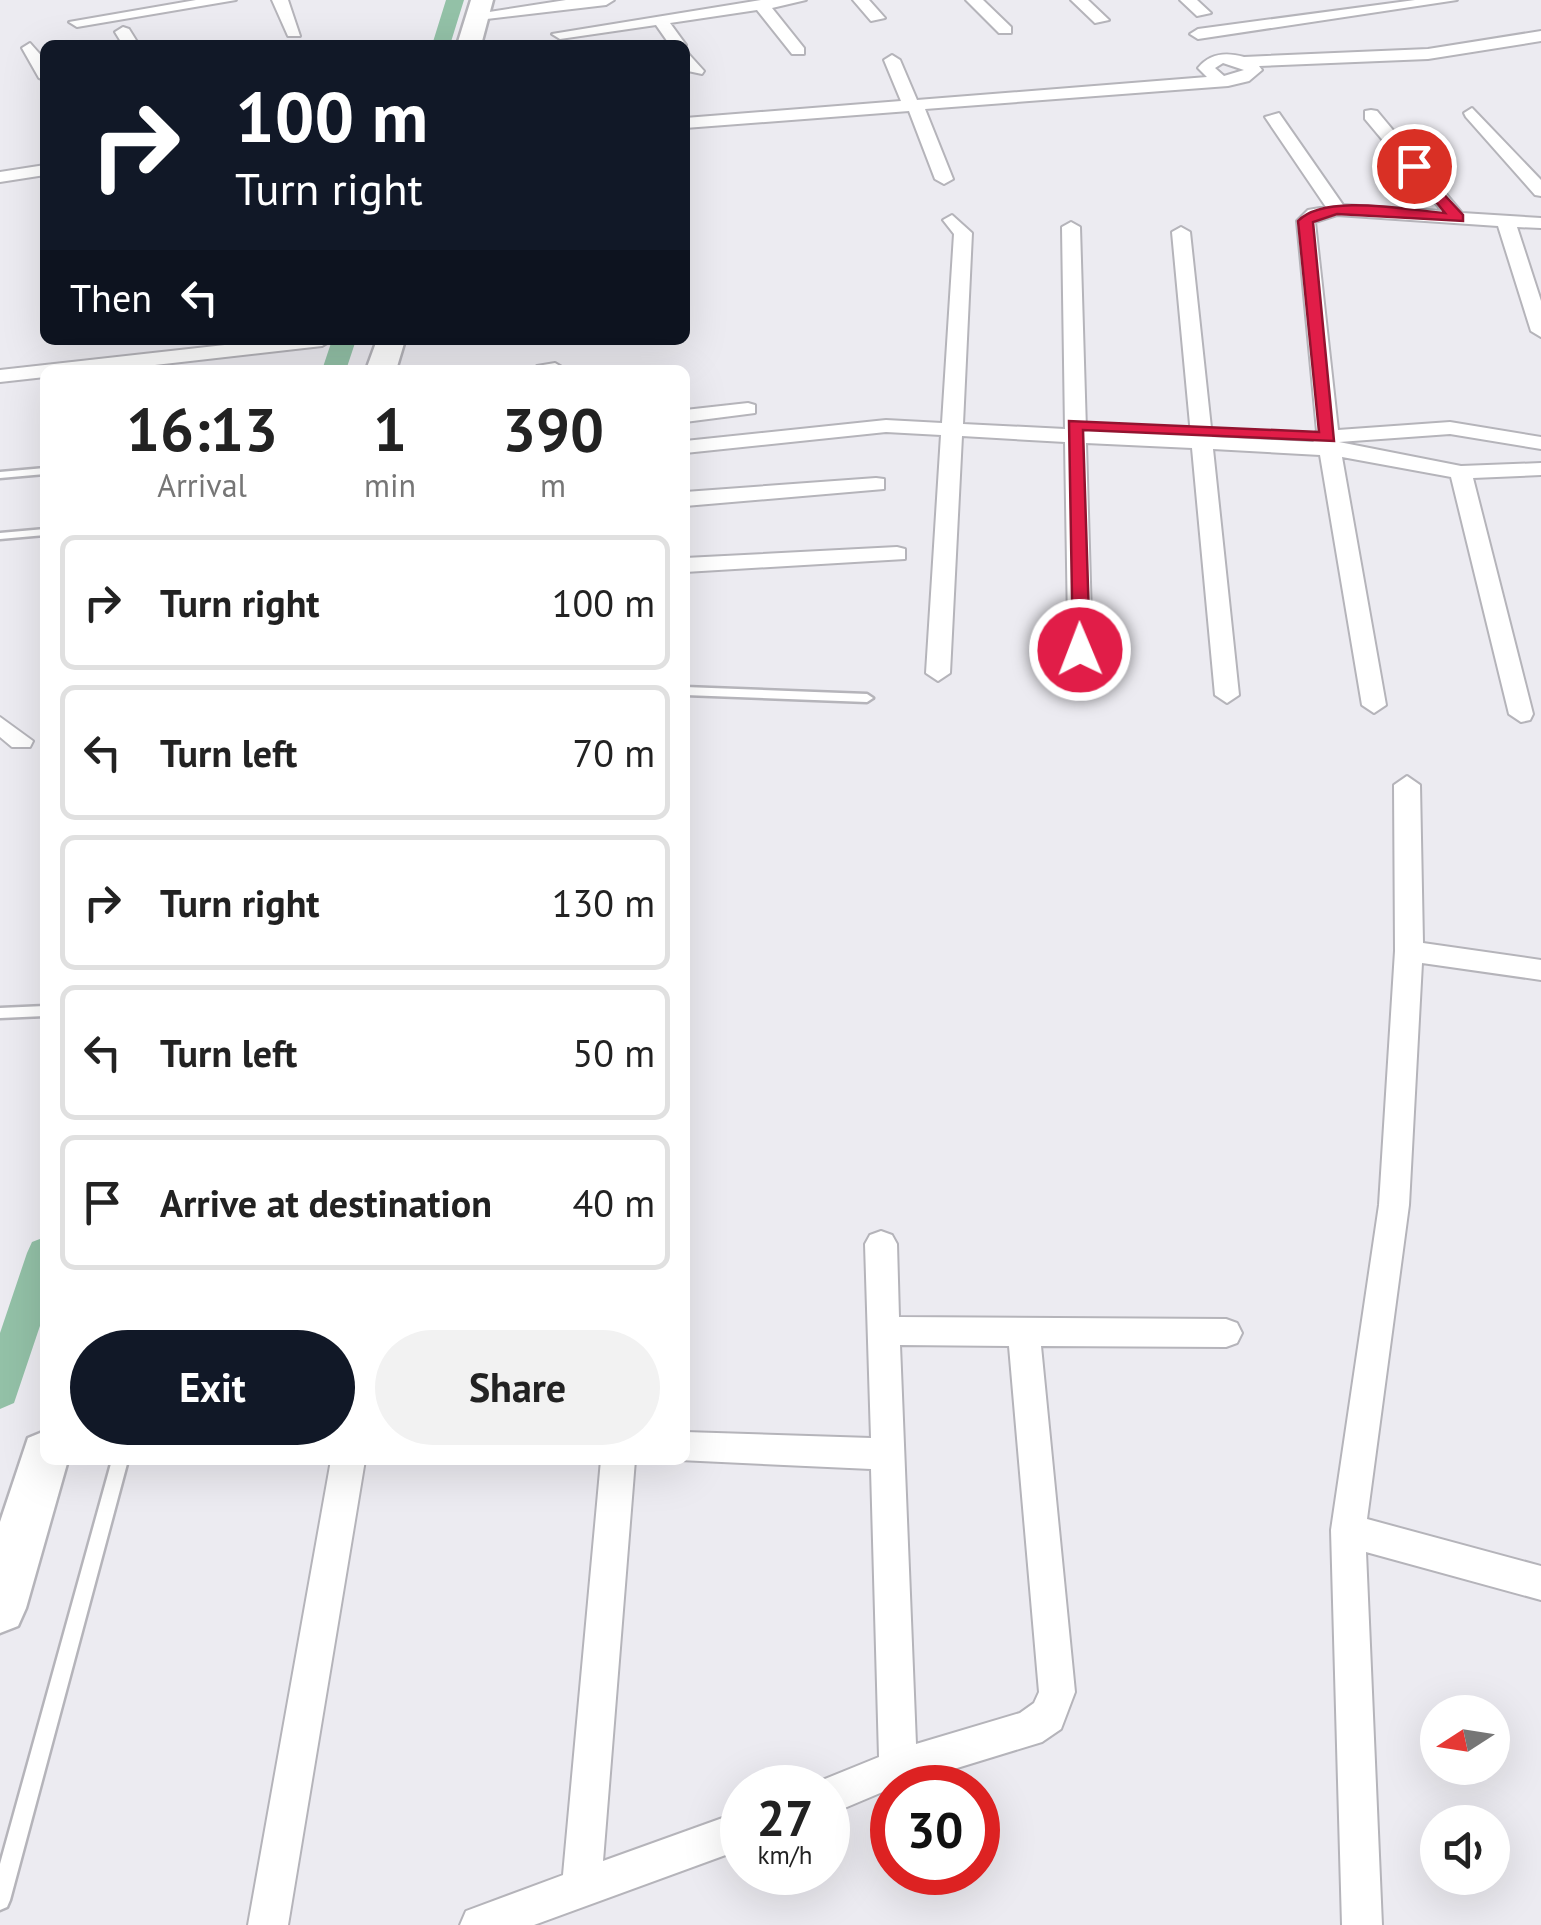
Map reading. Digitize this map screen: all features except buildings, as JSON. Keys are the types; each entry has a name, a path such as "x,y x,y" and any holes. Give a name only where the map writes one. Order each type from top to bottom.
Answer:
{"street":[{"path":"77,22 228,0"},
{"path":"280,0 294,33"},
{"path":"476,22 606,0"},
{"path":"476,22 546,24 563,40 660,20 798,0"},
{"path":"861,0 877,18"},
{"path":"974,0 1005,30"},
{"path":"1079,0 1101,20"},
{"path":"1188,0 1204,13"},
{"path":"1242,64 1236,80 1212,70 1192,40 1198,34 1449,0"},
{"path":"760,6 798,51"},
{"path":"660,20 674,40"},
{"path":"1198,34 1211,38 1242,64"},
{"path":"690,123 1197,83 1212,70 1242,64 1428,54 1541,36"},
{"path":"30,48 40,65"},
{"path":"892,60 944,179"},
{"path":"690,62 696,71"},
{"path":"1472,113 1541,191"},
{"path":"1371,115 1457,218"},
{"path":"1273,117 1337,210"},
{"path":"0,177 40,171"},
{"path":"1374,705 1329,444 1306,221 1314,214 1337,210 1541,223"},
{"path":"938,673 962,233 952,220"},
{"path":"1506,222 1541,330"},
{"path":"1070,227 1080,686"},
{"path":"1182,232 1227,696"},
{"path":"96,365 250,345"},
{"path":"0,376 40,372"},
{"path":"690,415 748,409"},
{"path":"690,434 952,423 1329,444 1461,472 1541,468"},
{"path":"690,445 823,426"},
{"path":"1329,444 1450,428 1541,443"},
{"path":"1461,472 1522,714"},
{"path":"690,498 876,484"},
{"path":"690,565 898,554"},
{"path":"0,725 21,741"},
{"path":"1362,1925 1348,1530 1394,1205 1409,951 1407,785"},
{"path":"1409,951 1541,970"},
{"path":"881,1244 898,1765"},
{"path":"884,1331 1226,1333"},
{"path":"908,1765 1029,1729 1048,1716 1057,1692 1024,1332"},
{"path":"690,1447 887,1454"},
{"path":"0,1608 42,1465"},
{"path":"268,1925 347,1465"},
{"path":"581,1888 618,1465"},
{"path":"1348,1530 1541,1583"},
{"path":"480,1925 720,1838"}],"lane":[{"path":"0,475 40,471"},
{"path":"0,536 40,532"},
{"path":"690,691 867,698"},
{"path":"0,1013 40,1012"},
{"path":"0,1900 119,1465"}],"waterway":[{"path":"443,40 455,0"},
{"path":"336,365 342,345"},
{"path":"0,1391 40,1268"}],"route":[{"path":"1080,650 1075,424 1328,438 1306,221 1314,214 1337,210 1457,218 1414,166"}]}
